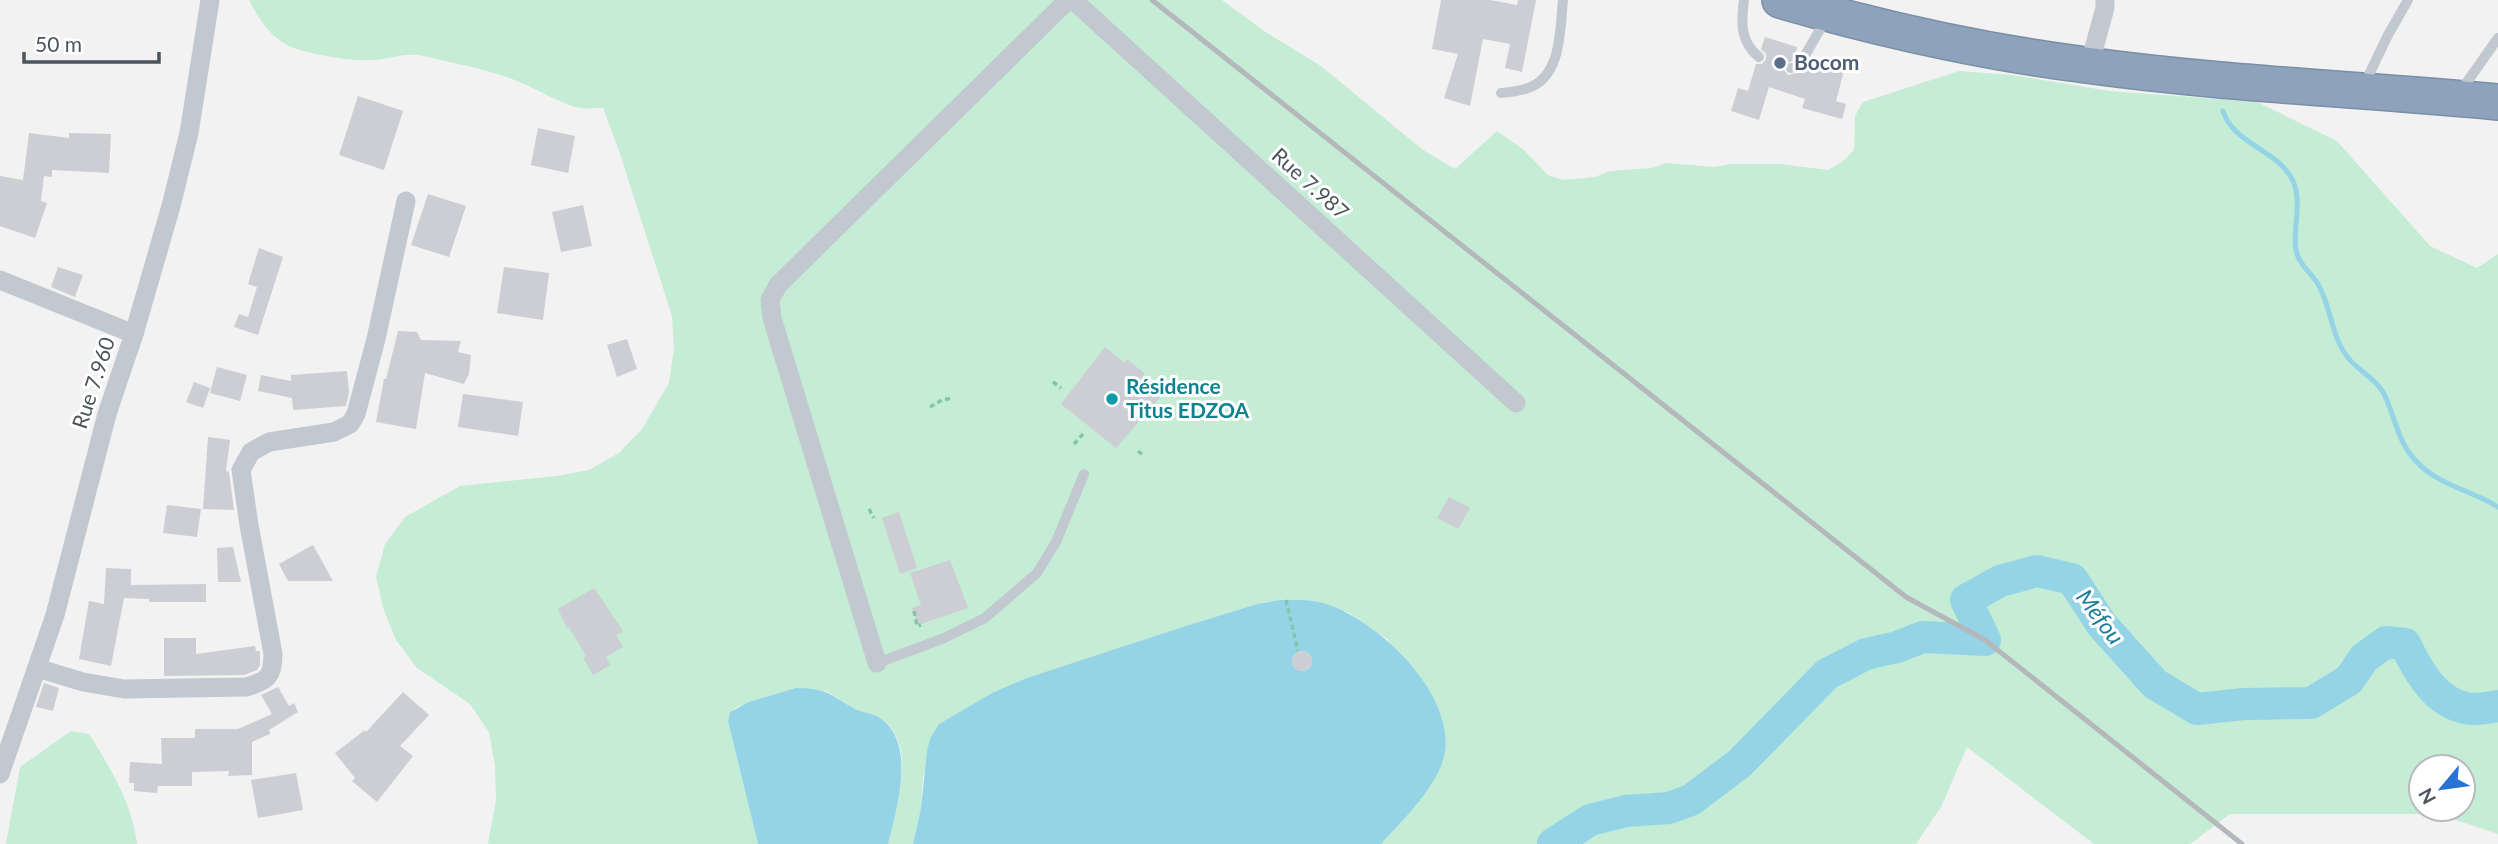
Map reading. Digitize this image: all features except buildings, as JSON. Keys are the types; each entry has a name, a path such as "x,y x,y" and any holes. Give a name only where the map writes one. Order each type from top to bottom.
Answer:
{"highway":[{"path":"1780,0 1829,14 1956,42 2089,66 2263,84 2456,98 2496,98"}],"street":[{"name":"Rue 7.960","path":"0,774 55,615 107,414 134,334 190,133 210,0"},
{"path":"877,663 772,318 770,300 778,285 1071,0"},
{"name":"Rue 7.987","path":"1071,0 1516,403"},
{"path":"2089,66 2105,0"},
{"path":"37,668 83,682 124,689 246,687 263,683 273,670 274,654 241,470 251,452 269,442 334,432 349,424 356,414 376,339 406,201"},
{"path":"0,280 134,334"}],"lane":[{"path":"1501,93 1531,88 1545,77 1554,61 1563,0"},
{"path":"1744,0 1743,36 1748,49 1759,57"},
{"path":"2362,90 2408,0"},
{"path":"1791,68 1799,66 1829,14"},
{"path":"2456,98 2498,38"},
{"path":"877,663 942,639 985,618 1037,573 1056,542 1084,474"}],"path":[{"path":"1054,382 1061,388"},
{"path":"930,407 942,400 953,398"},
{"path":"1074,444 1083,434"},
{"path":"1138,451 1143,455"},
{"path":"869,509 874,518"},
{"path":"1286,600 1298,651"},
{"path":"914,611 917,626 922,625"}],"green space":[{"path":"249,0 1222,0 1267,33 1321,66 1423,150 1455,169 1497,131 1524,150 1548,175 1563,180 1595,177 1610,171 1651,168 1667,163 1715,167 1731,164 1779,164 1828,170 1842,162 1854,150 1855,116 1863,102 1959,71 2012,75 2110,91 2257,102 2337,141 2430,246 2477,268 2498,254 2498,834 2465,823 2477,823 2477,753 2407,753 2407,814 2230,814 2190,844 2094,844 1967,747 1941,807 1916,844 1381,844 1401,822 1445,753 1445,734 1437,707 1387,639 1348,612 1280,600 1257,604 1189,625 992,693 939,724 923,776 921,808 913,844 888,844 902,776 899,743 891,729 879,717 859,711 826,691 738,706 730,712 728,721 758,844 488,844 496,800 495,766 489,732 470,704 417,668 396,640 384,611 376,577 385,544 405,517 460,486 589,470 619,453 642,429 669,383 674,349 672,316 603,108 573,106 512,79 424,56 357,60 300,50 284,43 261,21"},
{"path":"71,731 89,734 105,760 125,800 137,844 6,844 20,767"}],"water":[{"path":"1280,600 1323,603 1366,624 1407,661 1424,682 1437,706 1445,729 1442,764 1419,801 1381,844 913,844 921,808 927,751 930,739 939,724 992,693 1027,678 1257,604"},
{"path":"796,688 828,693 855,709 877,716 891,729 898,743 901,777 888,844 758,844 728,721 730,712 749,702"}],"pier":[{"path":"1302,651 1309,654 1312,661 1309,668 1302,671 1295,668 1292,661 1295,654"}],"waterway":[{"path":"2223,111 2236,132 2278,162 2293,181 2297,198 2297,255 2319,286 2343,351 2383,392 2409,453 2433,476 2498,507"},
{"name":"Méfou","path":"1553,844 1590,820 1626,811 1669,808 1691,800 1740,763 1827,674 1866,654 1897,647 1923,637 1985,640 1966,600 2000,581 2037,571 2072,579 2102,625 2155,684 2197,709 2244,704 2311,703 2349,680 2364,658 2386,642 2405,644 2431,687 2450,702 2475,709 2498,706"}],"railway":[{"path":"1152,0 1906,597 1985,640 2242,844"}],"place":[{"name":"Bocom","path":"1780,63"},
{"name":"Résidence Titus EDZOA","path":"1112,399"}]}
